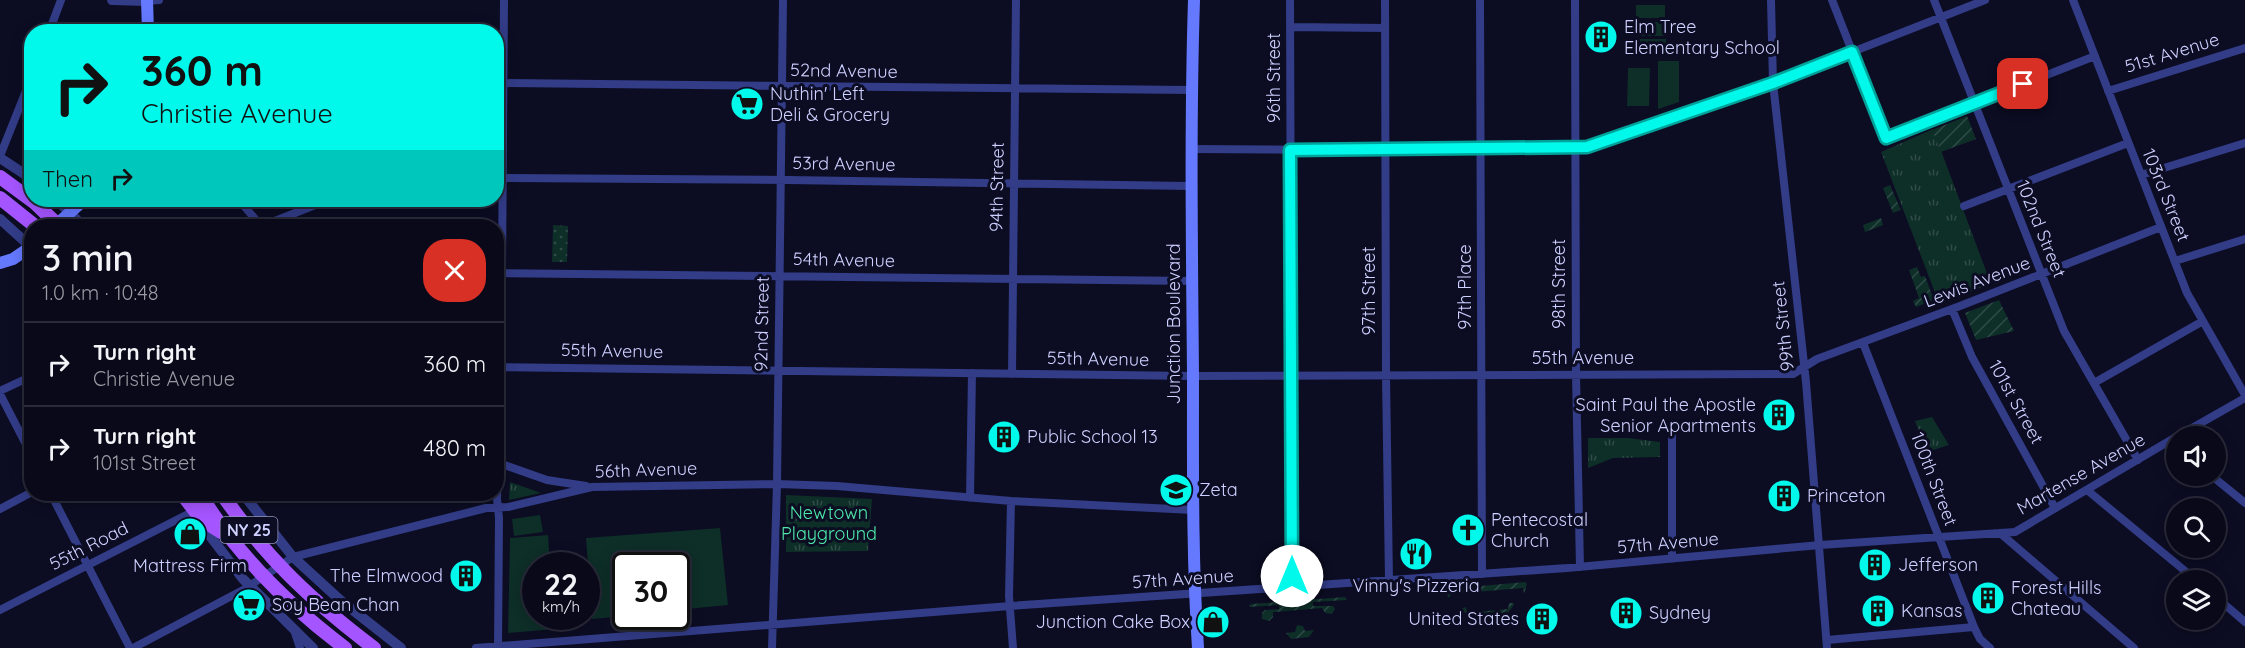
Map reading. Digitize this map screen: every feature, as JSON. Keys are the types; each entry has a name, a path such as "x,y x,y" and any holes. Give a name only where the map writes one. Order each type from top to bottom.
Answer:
{"main road":[{"path":"149,24 151,0"},
{"name":"Junction Boulevard","path":"1194,0 1191,90 1192,510 1198,648"},
{"path":"0,177 24,195"},
{"path":"0,198 26,219"},
{"path":"39,207 50,219"},
{"path":"65,219 77,207"},
{"path":"0,263 13,259 24,252"},
{"path":"187,501 202,520 230,537"},
{"name":"NY 25","path":"205,501 262,577 315,625 345,648"},
{"name":"NY 25","path":"227,501 278,565 328,612 374,648"},
{"path":"233,501 240,520"}],"street":[{"path":"52,24 62,0"},
{"path":"112,0 151,0"},
{"path":"503,24 504,0"},
{"name":"92nd Street","path":"772,648 777,484 783,0"},
{"name":"94th Street","path":"1012,374 1016,0"},
{"name":"96th Street","path":"1290,0 1292,588"},
{"name":"97th Street","path":"1385,0 1389,581"},
{"name":"97th Place","path":"1480,0 1482,574"},
{"name":"98th Street","path":"1575,0 1576,375 1580,567"},
{"name":"99th Street","path":"1771,0 1773,83 1805,367 1827,644"},
{"path":"1832,0 1886,138 2095,56"},
{"name":"102nd Street","path":"1934,0 2064,331 2138,460"},
{"path":"1191,149 1385,150 1587,147 1773,83 1985,0"},
{"name":"103rd Street","path":"2073,0 2187,293 2245,396"},
{"path":"1290,27 1385,28"},
{"name":"51st Avenue","path":"2108,91 2245,48"},
{"name":"52nd Avenue","path":"504,83 1191,90"},
{"path":"24,96 0,157 24,174"},
{"path":"1964,206 2128,143"},
{"path":"2141,176 2245,143"},
{"name":"53rd Avenue","path":"504,178 1191,186"},
{"path":"65,207 77,219"},
{"path":"245,207 256,219"},
{"path":"280,219 310,207"},
{"path":"0,219 24,241"},
{"name":"Lewis Avenue","path":"1805,367 1817,359 2041,275 2161,227"},
{"path":"2175,261 2245,239"},
{"name":"54th Avenue","path":"504,273 1192,281"},
{"name":"101st Street","path":"1952,309 1972,357 2055,508"},
{"path":"2094,383 2203,321"},
{"name":"100th Street","path":"1863,343 1974,627 1980,639 1990,648"},
{"name":"55th Avenue","path":"504,367 972,374 1482,376 1793,374 1805,367"},
{"path":"970,498 972,374"},
{"path":"24,380 0,393 3,407 24,442"},
{"name":"Martense Avenue","path":"2197,426 2245,396"},
{"path":"1672,431 1672,559"},
{"name":"Martense Avenue","path":"2000,532 2015,532 2166,445"},
{"path":"504,465 547,480 592,487"},
{"name":"56th Avenue","path":"131,648 250,586 293,557 486,508 508,507 592,487 777,484 837,486 1011,501 1192,510"},
{"path":"2224,486 2245,503"},
{"path":"2088,490 2184,570"},
{"path":"0,509 24,496"},
{"path":"54,501 131,648"},
{"path":"186,501 250,586 313,648"},
{"path":"249,501 293,557 340,600 400,648"},
{"path":"498,501 498,647"},
{"path":"1011,501 1010,606 1013,648"},
{"name":"55th Road","path":"0,610 192,512"},
{"path":"2000,532 2134,648"},
{"name":"57th Avenue","path":"476,648 1010,606 1580,567 1820,545 2000,532"},
{"path":"2226,606 2245,622"},
{"path":"1827,644 1974,627"},
{"path":"294,629 300,648"}],"green space":[{"path":"1636,5 1665,5 1665,18 1636,18"},
{"path":"1637,22 1666,22 1666,36 1637,36"},
{"path":"1637,39 1666,39 1666,52 1637,53"},
{"path":"1658,61 1679,61 1679,102 1658,109"},
{"path":"1628,68 1650,68 1649,106 1627,106"},
{"path":"1967,116 1976,139 1941,152 1932,130"},
{"path":"1933,129 1991,284 1939,303 1881,152"},
{"path":"1890,185 1901,210 1893,213 1883,188"},
{"path":"1881,218 1883,225 1865,232 1863,225"},
{"path":"553,225 568,226 567,262 552,262"},
{"path":"1917,267 1921,277 1925,276 1934,300 1916,307 1913,301 1919,298 1909,270"},
{"path":"1999,300 2014,331 1976,340 1965,313"},
{"path":"1932,417 1949,445 1927,452 1915,421"},
{"path":"1588,438 1628,438 1660,442 1660,457 1613,458 1588,468"},
{"path":"1614,442 1640,442 1640,456 1614,456"},
{"path":"510,482 541,493 509,500"},
{"name":"Newtown Playground","path":"786,495 872,499 868,551 786,552"},
{"path":"540,515 543,532 514,536 512,519"},
{"path":"720,528 728,605 690,609 690,552 612,552 612,617 600,618 600,552 587,552 586,538"},
{"path":"548,535 549,552 522,552 522,630 544,630 508,633 510,538"},
{"path":"1525,582 1527,584 1524,594 1523,588 1451,594 1449,598 1445,592 1447,589"},
{"path":"1345,597 1347,600 1313,602 1313,606 1333,606 1335,609 1332,614 1325,613 1322,608 1273,612 1273,617 1269,621 1262,619 1262,613 1265,610 1279,609 1279,605 1249,606 1251,604"},
{"path":"1509,603 1514,605 1506,615 1502,613 1473,615 1471,618 1461,609 1466,607 1467,613 1508,609"},
{"path":"1297,625 1303,626 1305,631 1314,630 1309,637 1291,639 1286,633 1295,632"}],"place":[{"name":"Elm Tree Elementary School","path":"1601,37"},
{"name":"Nuthin' Left Deli & Grocery","path":"747,104"},
{"name":"Saint Paul the Apostle Senior Apartments","path":"1779,415"},
{"name":"Public School 13","path":"1004,437"},
{"name":"Zeta","path":"1176,490"},
{"name":"Princeton","path":"1784,496"},
{"name":"Pentecostal Church","path":"1468,530"},
{"name":"Mattress Firm","path":"190,534"},
{"name":"Vinny's Pizzeria","path":"1416,554"},
{"name":"Jefferson","path":"1875,565"},
{"name":"The Elmwood","path":"466,576"},
{"name":"Forest Hills Chateau","path":"1988,598"},
{"name":"Soy Bean Chan","path":"249,605"},
{"name":"Kansas","path":"1878,611"},
{"name":"Sydney","path":"1626,613"},
{"name":"United States","path":"1542,619"},
{"name":"Junction Cake Box","path":"1213,622"}],"route":[{"path":"1292,576 1290,150 1587,147 1773,83 1852,52 1886,138 2023,84"}]}
